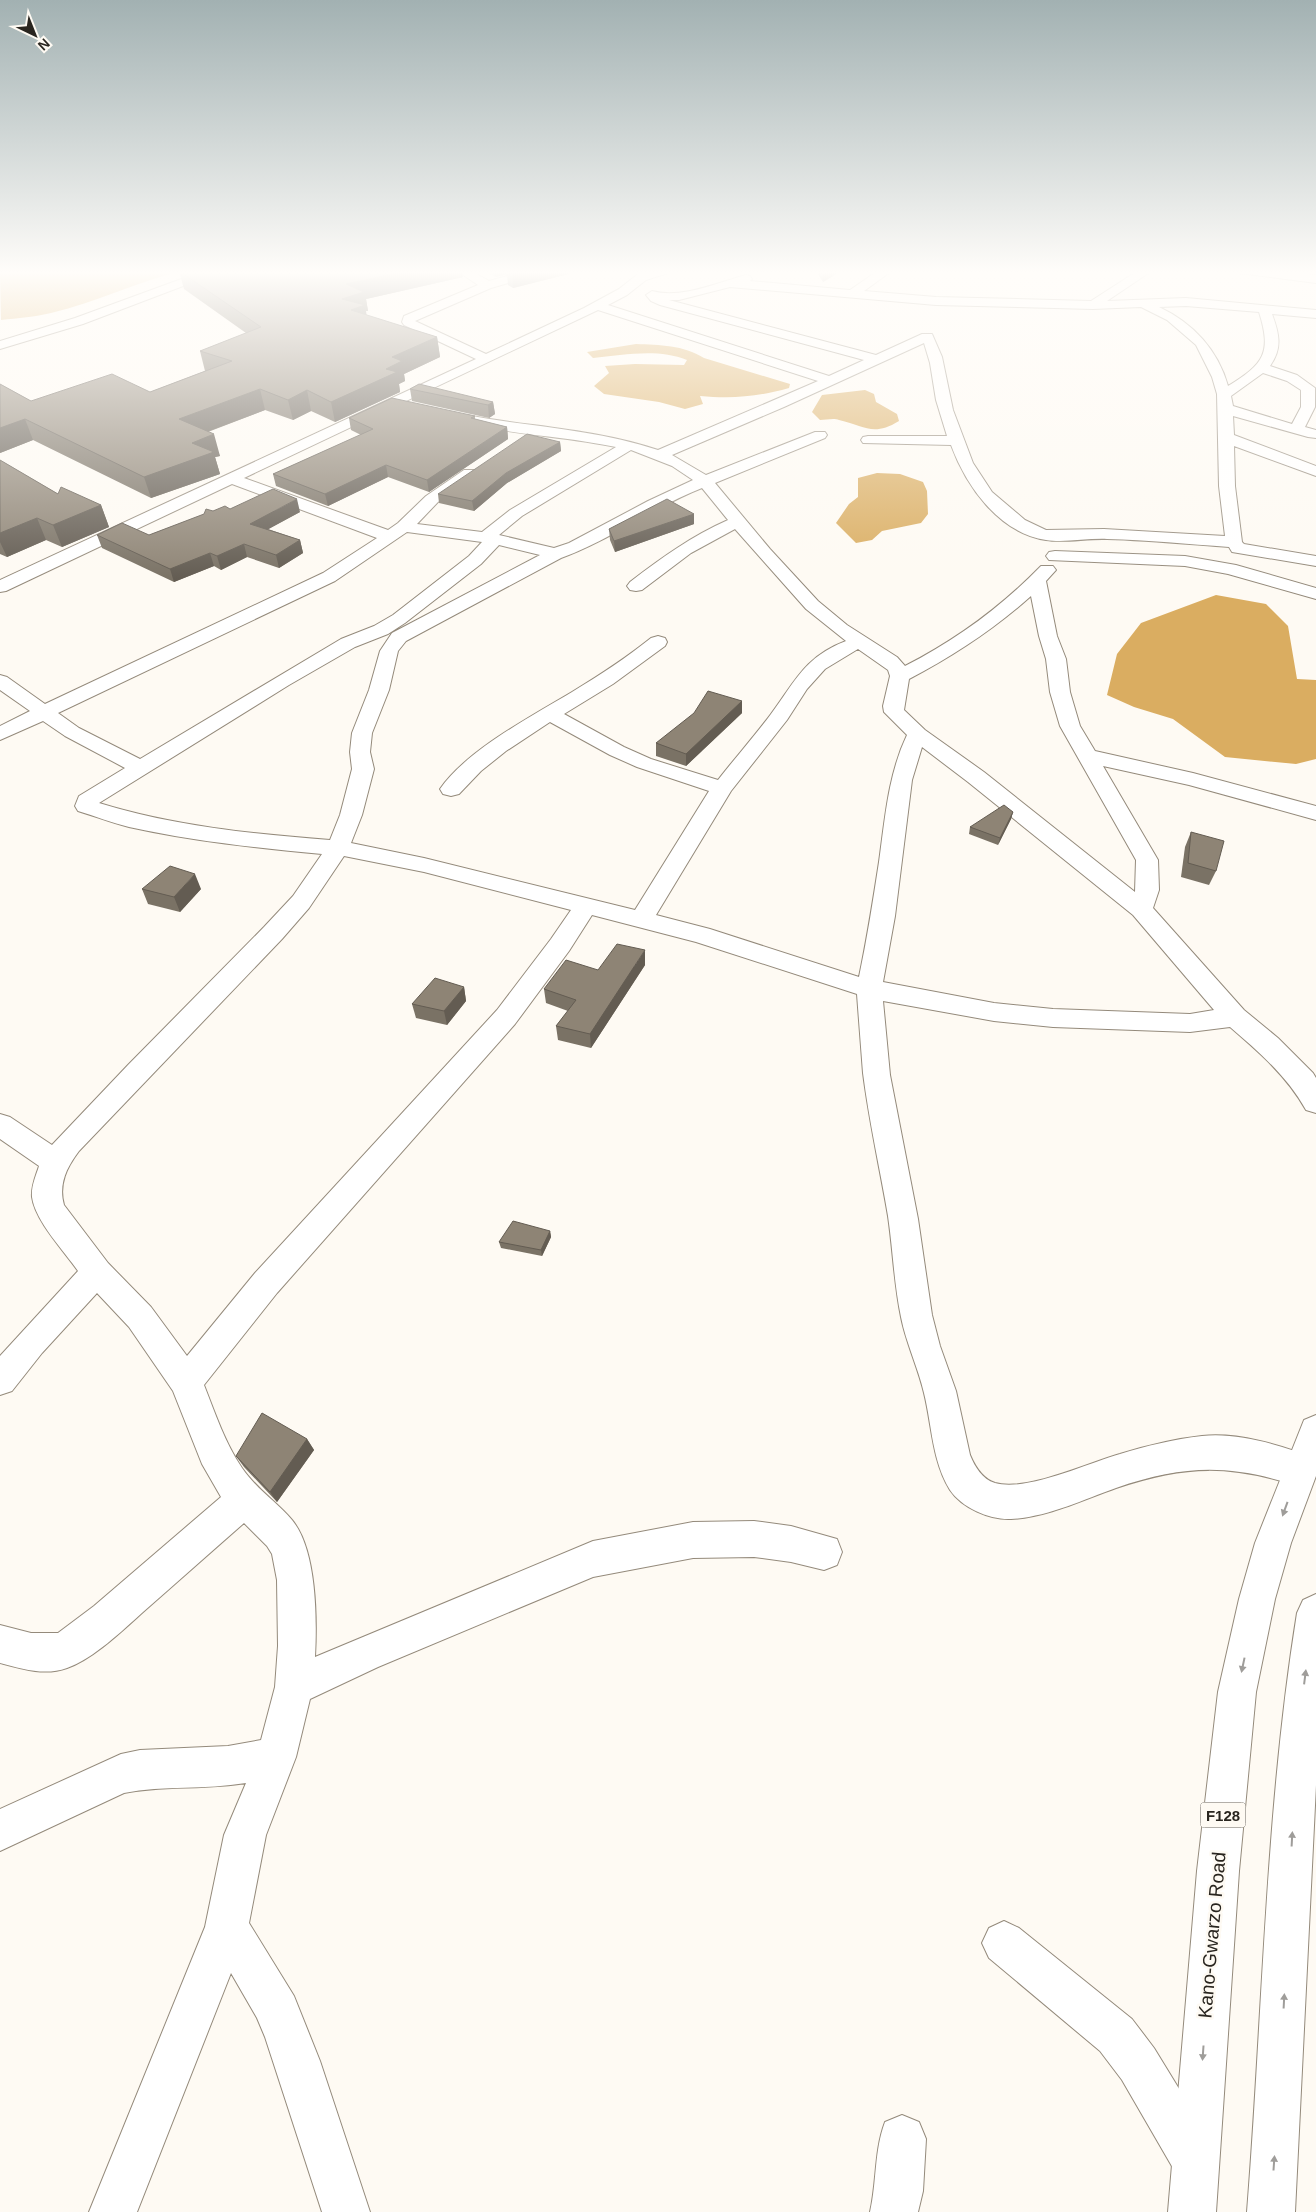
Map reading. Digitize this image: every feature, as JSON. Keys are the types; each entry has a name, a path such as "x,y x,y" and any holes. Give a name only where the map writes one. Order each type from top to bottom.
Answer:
{"street":[{"path":"0,587 454,373"},
{"path":"807,373 831,381"},
{"path":"658,455 848,373"},
{"path":"939,373 941,390 950,423 966,465 998,507 1024,527 1044,535 1086,534 1236,545 1316,561"},
{"path":"1216,373 1224,394 1226,409 1227,486 1236,545 1230,569"},
{"path":"1224,394 1254,373"},
{"path":"1278,373 1292,378 1308,388 1308,408 1297,429"},
{"path":"392,403 423,410"},
{"path":"1226,409 1316,435"},
{"path":"449,416 493,424 588,436 658,455 695,473 706,482 764,554 812,605 840,629 898,668 900,676 893,706 894,712 918,734 976,777 1141,909 1235,1017 1280,1056 1303,1080 1316,1102"},
{"path":"516,443 535,430"},
{"path":"820,435 654,504 574,547 555,554 390,633 362,636 282,681 140,768 87,802 86,806 130,820 186,830 279,843 338,848 424,865 641,920 759,953 869,989 994,1012 1053,1018 1190,1023 1235,1017"},
{"path":"1226,438 1315,470"},
{"path":"868,440 958,440"},
{"path":"113,2212 227,1927 245,1835 276,1757 294,1687 297,1646 295,1580 289,1549 280,1533 244,1500 229,1479 214,1452 186,1382 140,1317 97,1272 51,1210 47,1197 48,1182 55,1162 69,1143 274,933 301,902 338,848 351,816 363,769 360,752 362,732 379,690 389,652 390,633 475,560 490,538 516,513 629,446"},
{"path":"0,734 329,577 404,527 432,499 484,463"},
{"path":"231,479 388,536"},
{"path":"636,586 699,540 739,521"},
{"path":"404,527 510,541 555,554"},
{"path":"1044,535 1055,556"},
{"path":"1055,556 1185,561 1230,569 1316,594"},
{"path":"900,676 960,643 1037,581 1049,568 1055,556"},
{"path":"1037,581 1048,636 1056,659 1064,710 1070,726 1147,860 1147,890 1141,909"},
{"path":"451,789 484,757 521,730 616,674 658,642"},
{"path":"641,920 722,788 780,716 811,671 827,658 859,642"},
{"path":"0,681 72,732 140,768"},
{"path":"550,714 617,751 644,763 722,788"},
{"path":"918,734 908,755 901,780 883,916 869,989 877,1075 903,1219 916,1316 924,1346 940,1391 953,1457 962,1477 971,1488 989,1499 1010,1502 1055,1494 1118,1471 1156,1460 1203,1452 1226,1453 1267,1459 1301,1470"},
{"path":"1087,756 1193,779 1316,813"},
{"path":"186,1382 310,1233 506,1018 560,945 585,907"},
{"path":"0,1125 55,1162"},
{"path":"0,1380 31,1343 97,1272"},
{"name":"Kano-Gwarzo Road","path":"1192,2212 1194,2159 1224,1801 1237,1692 1257,1599 1273,1543 1316,1431"},
{"path":"0,1644 31,1652 50,1653 66,1650 107,1619 244,1500"},
{"path":"294,1687 365,1654 593,1559 693,1540 754,1539 791,1544 824,1552"},
{"path":"1271,2212 1297,1749 1306,1669 1316,1612"},
{"path":"0,1830 121,1774 140,1770 228,1766 276,1757"},
{"path":"227,1927 277,2010 304,2082 346,2212"},
{"path":"1004,1943 1116,2035 1138,2064 1194,2159"},
{"path":"894,2212 899,2191 902,2139"}],"shaded area":[{"path":"609,373 754,373 790,384 789,388 744,397 700,396 703,404 685,409 659,402 604,394 594,386"},
{"path":"865,390 874,394 876,402 897,414 899,421 890,426 869,429 837,419 820,420 812,412 822,395"},
{"path":"877,473 900,474 923,482 927,491 928,514 921,523 882,531 872,540 856,543 836,523 849,504 858,497 858,478"},
{"path":"1216,595 1266,604 1288,626 1297,679 1316,680 1316,759 1296,764 1225,757 1173,719 1134,707 1107,695 1117,654 1141,623"}],"building":[{"path":"200,373 394,373 331,402 307,390 288,400 260,389 179,419 214,434 192,443 214,452 144,477 25,419 0,428 0,384 31,401 112,374 150,392"},
{"path":"419,384 493,402 488,405 410,389"},
{"path":"392,398 475,416 471,418 507,427 427,480 386,465 325,494 273,474 373,429 349,418"},
{"path":"527,434 560,442 506,473 472,501 438,494"},
{"path":"0,460 58,494 61,487 101,505 53,525 37,518 0,533"},
{"path":"273,489 297,499 250,524 300,540 276,555 244,544 217,556 210,553 170,569 97,535 122,523 149,535 204,514 206,509 213,511 225,506 230,509"},
{"path":"667,499 694,514 614,541 609,529"},
{"path":"708,691 742,701 686,754 656,743 694,713"},
{"path":"1004,805 1013,812 1000,838 970,827"},
{"path":"1191,832 1224,841 1216,871 1188,863"},
{"path":"170,866 195,874 174,897 142,889"},
{"path":"617,944 645,950 590,1034 556,1026 576,1000 544,989 566,960 598,970"},
{"path":"435,978 464,987 444,1011 412,1004"},
{"path":"513,1221 550,1231 541,1250 499,1242"},
{"path":"262,1413 307,1439 270,1492 236,1456"}]}
